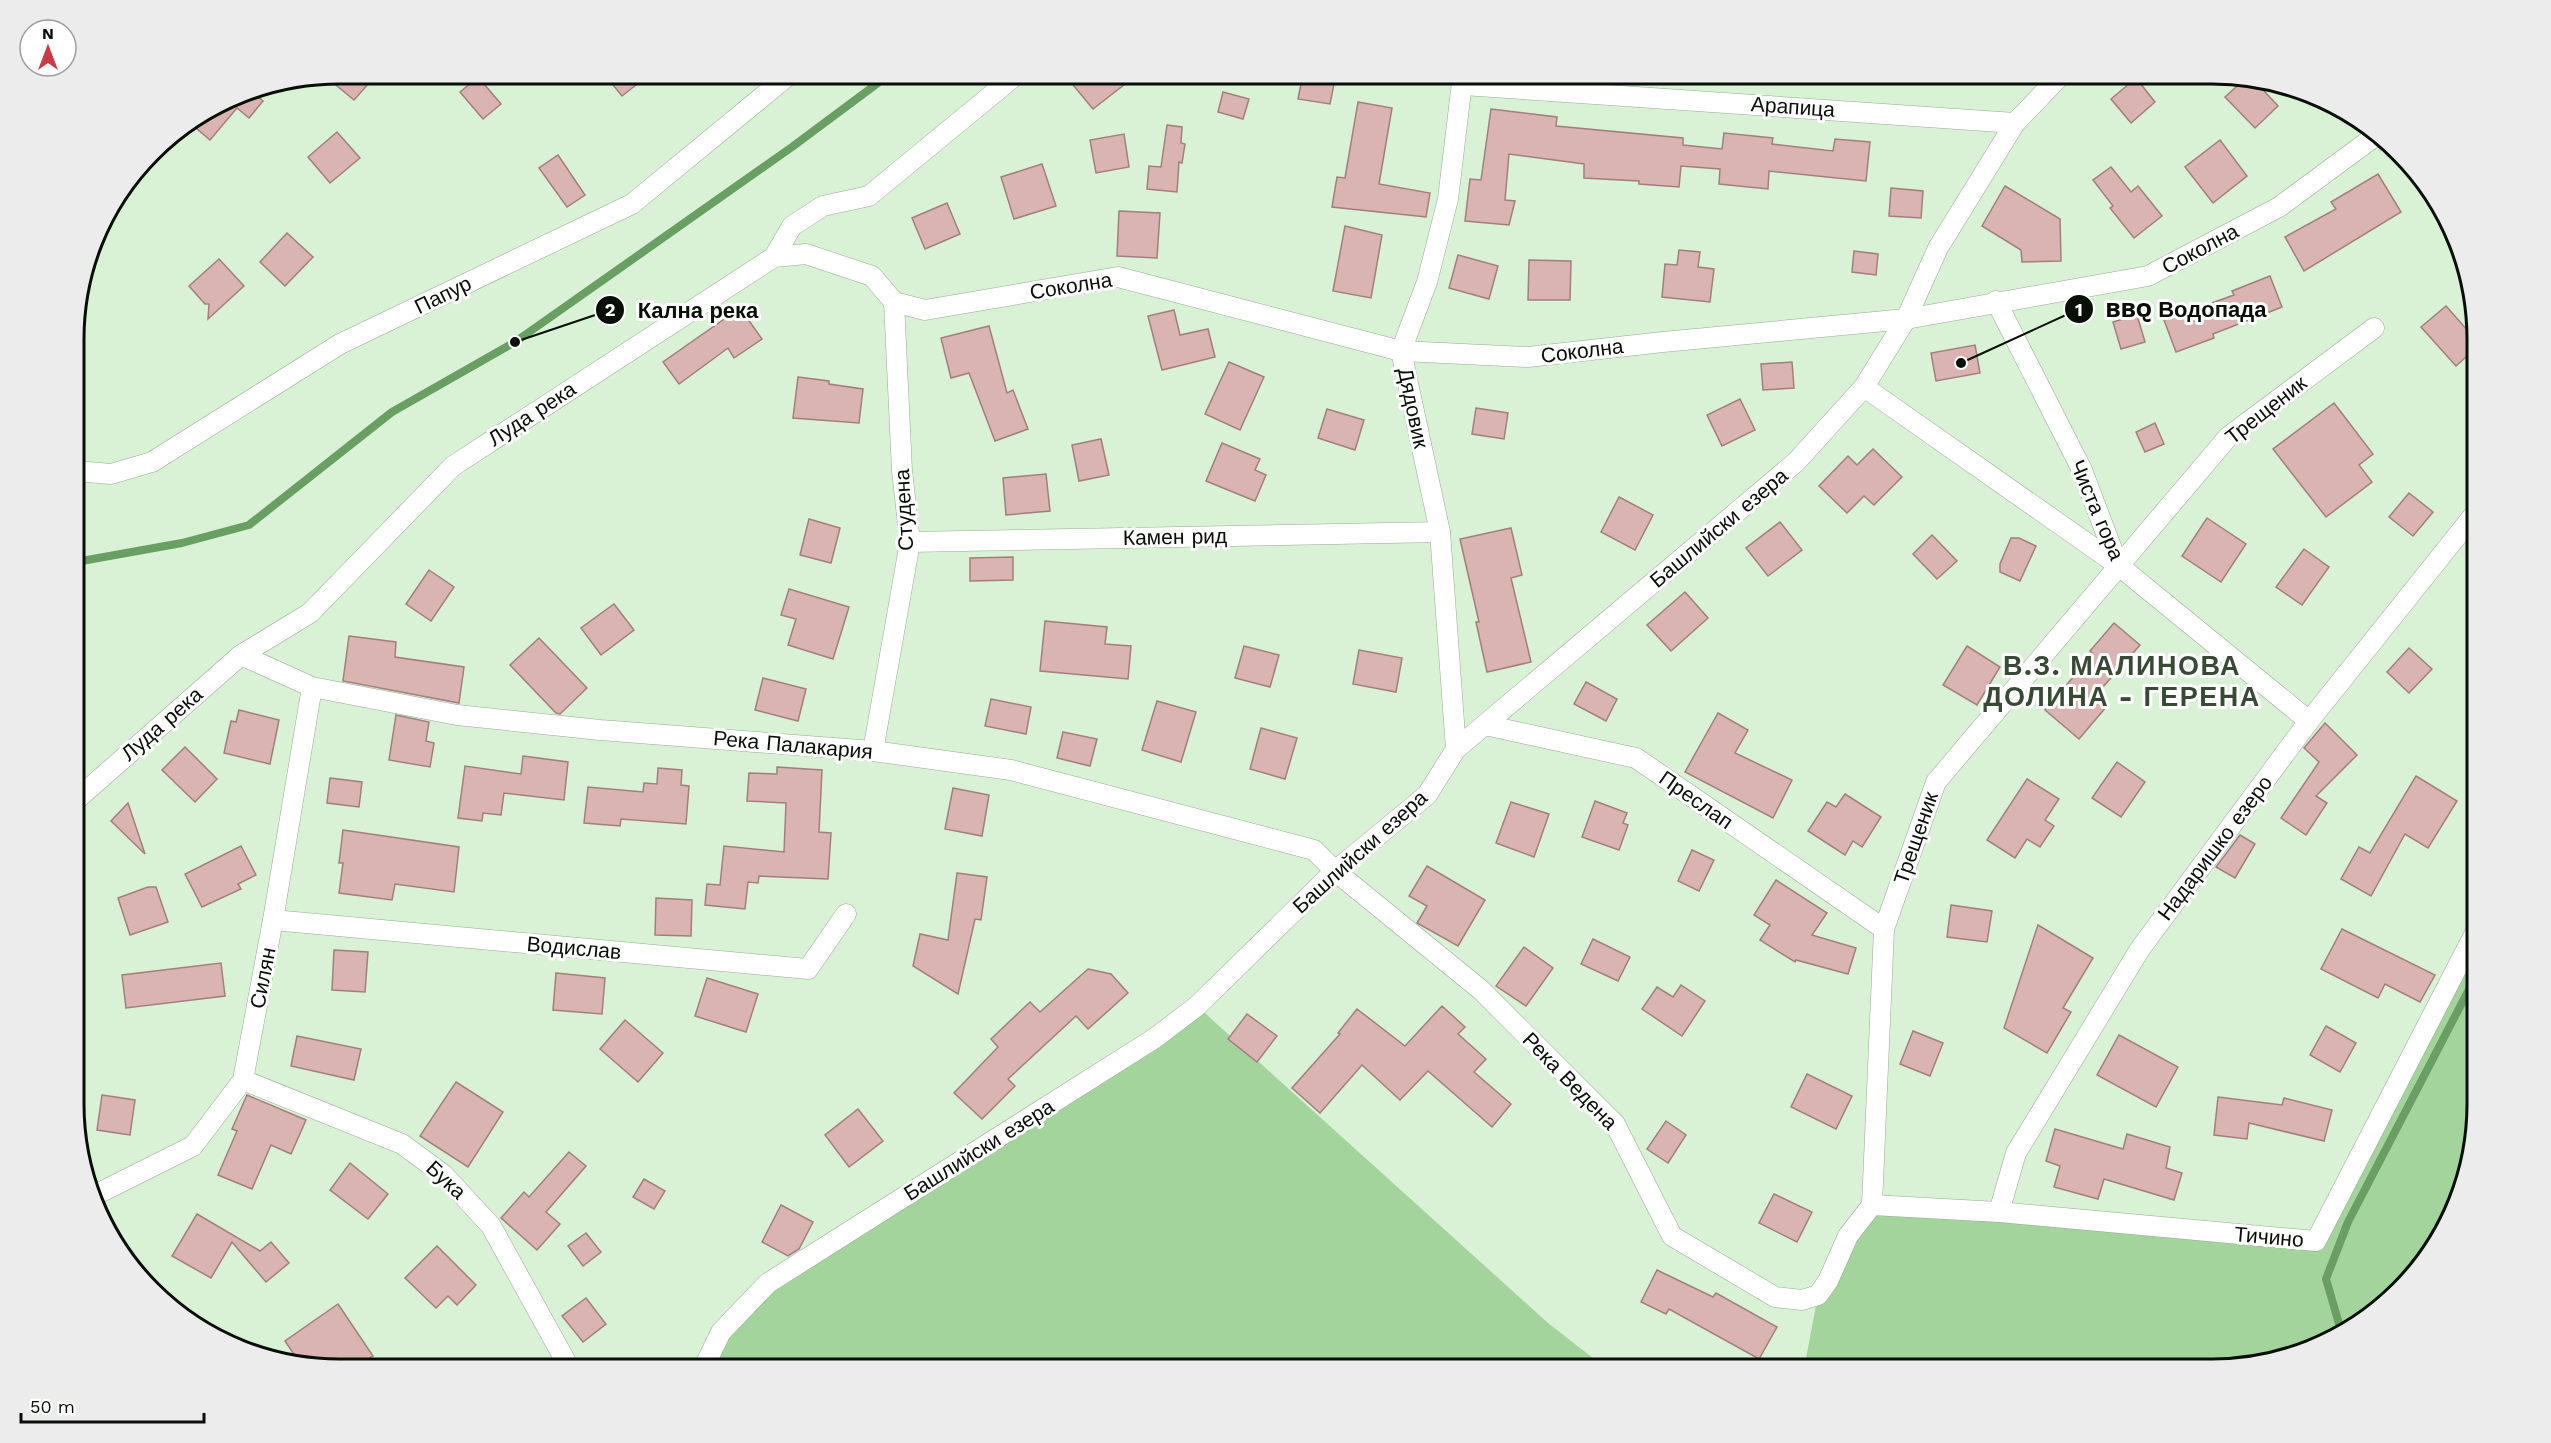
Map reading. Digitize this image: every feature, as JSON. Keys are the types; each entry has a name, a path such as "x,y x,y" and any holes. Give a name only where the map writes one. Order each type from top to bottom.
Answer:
{"street":[{"name":"Папур","path":"84,472 111,474 152,462 340,344 632,204 777,84"},
{"name":"Луда река","path":"84,793 241,656 310,614 453,466 774,257 792,226 823,206 869,196 1005,84"},
{"name":"Дядовик","path":"1456,749 1440,532 1401,351 1427,282 1448,199 1462,84"},
{"name":"Арапица","path":"1526,84 2015,123"},
{"name":"Башлийски езера","path":"708,1359 721,1332 768,1283 1155,1038 1197,1006 1335,871 1427,795 1456,749 1796,462 1864,387 1906,319 1938,248 2015,123 2052,84"},
{"name":"Соколна","path":"894,302 925,310 1118,277 1401,351 1528,357 1906,319 1996,301 2148,276 2279,207 2370,140"},
{"path":"774,257 806,254 872,276 894,302"},
{"name":"Чиста гора","path":"1996,301 2082,470 2118,565 2309,721"},
{"name":"Студена","path":"873,751 910,542 902,471 894,302"},
{"name":"Трещеник","path":"1872,1205 1884,929 1936,782 2228,437 2374,328"},
{"path":"1864,387 2118,565"},
{"name":"Надаришко езеро","path":"1999,1212 2016,1153 2140,949 2309,721 2467,523"},
{"name":"Камен рид","path":"910,542 1440,532"},
{"name":"Река Палакария","path":"241,656 312,687 468,717 600,730 873,751 1011,770 1314,850 1335,871"},
{"name":"Силян","path":"100,1192 193,1146 243,1080 273,920 312,687"},
{"name":"Преслап","path":"1485,725 1636,758 1884,929"},
{"name":"Река Ведена","path":"1335,871 1481,990 1615,1124 1672,1236 1775,1297 1802,1300 1818,1294 1828,1281 1848,1236 1872,1205"},
{"name":"Водислав","path":"273,920 808,969 846,914"},
{"name":"Тичино","path":"1872,1205 1999,1212 2316,1241 2467,947"},
{"name":"Бука","path":"243,1080 402,1143 444,1175 490,1226 564,1359"}],"green space":[{"path":"2467,948 2465,1137 2448,1202 2433,1232 2404,1272 2380,1296 2340,1325 2310,1340 2245,1357 2212,1359 1806,1359 1818,1295 1872,1205 2316,1241"},
{"path":"1197,1006 1548,1323 1594,1359 711,1359 768,1283"}],"building":[{"path":"335,84 368,84 354,100"},
{"path":"470,84 484,84 501,104 483,119 460,92"},
{"path":"612,84 637,84 622,96"},
{"path":"1072,84 1125,84 1093,109"},
{"path":"1301,84 1334,84 1330,104 1298,99"},
{"path":"2129,84 2141,84 2155,102 2131,123 2111,99"},
{"path":"2238,86 2245,86 2262,89 2278,106 2255,128 2225,97"},
{"path":"1223,92 1249,99 1243,119 1218,112"},
{"path":"259,97 263,101 249,118 237,108 210,140 196,128 241,103"},
{"path":"1358,102 1392,108 1379,184 1430,193 1426,217 1332,207 1337,177 1345,178"},
{"path":"1491,109 1557,117 1556,126 1683,138 1683,145 1722,149 1724,133 1773,138 1772,144 1833,151 1835,139 1870,142 1866,181 1769,171 1768,189 1719,184 1720,169 1681,166 1679,187 1639,184 1639,181 1584,178 1584,164 1509,154 1505,200 1515,201 1509,225 1465,221 1470,179 1481,180"},
{"path":"1167,125 1182,127 1181,143 1185,144 1182,163 1179,162 1177,192 1147,189 1149,166 1161,167"},
{"path":"337,132 360,158 330,183 308,157"},
{"path":"1124,134 1129,167 1096,173 1090,140"},
{"path":"2220,140 2247,176 2213,203 2185,167"},
{"path":"558,155 585,195 567,207 539,168"},
{"path":"1042,164 1056,206 1014,219 1001,177"},
{"path":"2111,167 2131,192 2138,186 2162,216 2134,238 2110,208 2113,206 2093,180"},
{"path":"2378,174 2401,212 2304,271 2285,237 2336,209 2331,202"},
{"path":"2005,186 2060,219 2061,261 2022,262 2021,250 1982,226"},
{"path":"1891,188 1923,191 1921,218 1889,216"},
{"path":"947,203 960,234 925,249 912,218"},
{"path":"1119,211 1160,213 1157,258 1117,256"},
{"path":"1345,226 1382,235 1371,298 1333,291"},
{"path":"287,233 313,257 285,286 260,262"},
{"path":"1679,250 1700,252 1698,267 1714,269 1710,302 1662,297 1665,264 1677,265"},
{"path":"1854,251 1878,254 1876,275 1852,272"},
{"path":"1458,255 1498,266 1489,299 1449,288"},
{"path":"219,259 244,286 208,319 209,304 205,304 189,286"},
{"path":"1529,260 1571,261 1570,300 1528,300"},
{"path":"2270,276 2282,307 2213,334 2214,338 2176,352 2164,320 2234,295 2232,291"},
{"path":"2446,306 2466,329 2467,356 2456,366 2421,327"},
{"path":"740,308 762,339 734,358 728,348 679,384 663,362"},
{"path":"1174,310 1180,335 1208,329 1215,357 1162,370 1148,316"},
{"path":"2137,315 2145,342 2121,349 2113,322"},
{"path":"989,326 1007,393 1013,390 1028,429 995,441 969,373 951,378 941,338"},
{"path":"1975,345 1980,373 1936,381 1931,353"},
{"path":"1229,362 1264,377 1240,430 1205,414"},
{"path":"1792,362 1794,388 1763,390 1761,364"},
{"path":"798,377 863,389 859,423 793,418"},
{"path":"1740,399 1755,430 1722,446 1707,415"},
{"path":"2334,403 2373,454 2359,465 2372,482 2326,517 2273,449"},
{"path":"1476,408 1508,413 1504,439 1472,434"},
{"path":"1327,409 1364,420 1355,450 1318,438"},
{"path":"2155,423 2164,444 2145,452 2136,432"},
{"path":"1101,439 1109,475 1079,481 1072,445"},
{"path":"1222,443 1260,459 1255,470 1266,475 1255,501 1206,481"},
{"path":"1873,449 1902,477 1874,505 1864,496 1847,513 1819,486 1848,456 1857,465"},
{"path":"1046,474 1050,511 1006,515 1003,478"},
{"path":"2409,493 2433,512 2413,536 2389,517"},
{"path":"1619,497 1653,515 1635,550 1601,532"},
{"path":"2207,518 2246,544 2221,582 2182,556"},
{"path":"809,519 840,528 831,563 800,555"},
{"path":"1780,522 1802,550 1768,576 1746,548"},
{"path":"1511,528 1522,575 1511,578 1531,662 1487,672 1476,622 1479,622 1460,539"},
{"path":"1932,535 1957,561 1937,579 1913,554"},
{"path":"2011,538 2019,538 2036,546 2020,581 2000,572 2000,564"},
{"path":"2304,549 2329,567 2302,605 2276,587"},
{"path":"1013,557 1013,580 970,581 970,558"},
{"path":"429,570 454,587 431,621 406,604"},
{"path":"789,589 849,607 833,659 788,645 796,619 781,615"},
{"path":"1685,592 1708,618 1671,651 1647,625"},
{"path":"614,604 634,630 601,655 581,628"},
{"path":"1045,621 1107,627 1105,644 1131,646 1128,679 1040,671"},
{"path":"2114,623 2140,645 2095,696 2107,706 2079,739 2045,710 2093,654 2090,651"},
{"path":"349,636 396,642 395,657 464,667 459,703 343,681"},
{"path":"539,638 587,688 560,714 556,713 510,665"},
{"path":"1244,646 1279,655 1270,687 1235,678"},
{"path":"1967,646 2000,667 1977,705 1943,685"},
{"path":"2409,648 2432,669 2409,693 2387,672"},
{"path":"1359,650 1402,658 1396,692 1353,684"},
{"path":"763,678 806,689 798,721 755,710"},
{"path":"1586,682 1617,699 1606,721 1574,704"},
{"path":"991,699 1031,707 1026,734 985,726"},
{"path":"1157,701 1196,712 1181,762 1142,750"},
{"path":"239,710 279,720 270,764 224,753 231,721 236,722"},
{"path":"1718,713 1748,730 1735,753 1792,780 1773,818 1685,772"},
{"path":"396,715 429,722 426,741 434,743 430,767 389,760"},
{"path":"2325,723 2357,755 2316,796 2327,803 2306,835 2281,818 2319,762 2304,748"},
{"path":"1261,728 1297,738 1285,779 1250,769"},
{"path":"1063,732 1097,739 1090,766 1057,758"},
{"path":"185,747 217,779 195,802 162,770"},
{"path":"523,756 568,762 564,800 504,793 501,815 483,813 482,821 458,818 465,766 521,774"},
{"path":"2117,762 2145,782 2121,817 2092,798"},
{"path":"777,767 822,770 819,832 831,833 828,879 759,876 758,883 748,882 745,909 705,905 707,884 720,885 724,846 784,852 786,803 747,801 749,773 777,774"},
{"path":"658,768 682,770 681,785 689,786 686,824 621,819 620,826 584,823 588,787 643,792 644,783 657,784"},
{"path":"2416,776 2457,801 2428,848 2405,834 2371,896 2341,879 2359,847 2370,853"},
{"path":"330,778 362,782 359,807 327,803"},
{"path":"2027,779 2059,799 2045,820 2054,826 2040,847 2027,839 2015,858 1987,840"},
{"path":"953,788 989,795 982,836 945,829"},
{"path":"1845,794 1881,817 1862,847 1853,841 1845,855 1808,831 1827,802 1836,807"},
{"path":"1595,801 1627,813 1623,823 1628,825 1619,850 1582,837"},
{"path":"1511,802 1549,814 1534,857 1496,843"},
{"path":"128,803 145,854 111,821"},
{"path":"343,830 459,847 454,892 395,884 392,900 339,893 343,863 339,863"},
{"path":"2240,835 2255,844 2235,878 2216,867"},
{"path":"241,846 256,875 238,884 241,889 202,907 185,874"},
{"path":"1692,850 1714,860 1699,891 1678,881"},
{"path":"1427,866 1485,900 1458,946 1417,923 1427,906 1409,896"},
{"path":"957,873 987,877 981,920 975,919 958,994 913,966 920,934 948,940"},
{"path":"1776,880 1827,913 1812,935 1856,948 1848,974 1796,960 1795,962 1760,940 1770,925 1754,915"},
{"path":"148,887 156,887 168,922 130,935 118,898"},
{"path":"656,898 692,900 691,936 655,935"},
{"path":"1951,905 1992,911 1987,942 1947,937"},
{"path":"2038,925 2093,958 2063,1008 2071,1012 2047,1053 2004,1028"},
{"path":"2342,929 2435,975 2420,1002 2385,984 2378,998 2321,969"},
{"path":"1593,939 1630,957 1618,981 1581,964"},
{"path":"1524,947 1553,968 1526,1006 1496,986"},
{"path":"334,950 368,952 365,992 332,990"},
{"path":"221,963 225,996 126,1008 122,975"},
{"path":"1088,969 1111,974 1128,993 1088,1029 1076,1016 1008,1079 1015,1086 982,1119 954,1093 998,1047 991,1039 1030,1002 1040,1012"},
{"path":"556,973 605,978 602,1014 553,1010"},
{"path":"707,978 758,994 746,1032 695,1016"},
{"path":"1681,985 1705,1001 1682,1036 1642,1009 1657,987 1673,997"},
{"path":"1442,1006 1465,1027 1458,1034 1486,1059 1474,1072 1511,1104 1492,1127 1428,1071 1400,1100 1362,1065 1320,1113 1292,1088 1340,1034 1338,1033 1357,1009 1405,1046"},
{"path":"1247,1014 1277,1036 1257,1062 1228,1039"},
{"path":"625,1020 663,1053 638,1082 600,1049"},
{"path":"2326,1026 2356,1043 2340,1072 2310,1055"},
{"path":"1913,1031 1943,1043 1930,1076 1900,1064"},
{"path":"2119,1035 2178,1067 2156,1107 2097,1075"},
{"path":"297,1036 361,1049 354,1080 291,1066"},
{"path":"1807,1074 1852,1096 1836,1129 1791,1107"},
{"path":"456,1082 503,1112 468,1167 420,1136"},
{"path":"102,1095 135,1100 130,1135 97,1130"},
{"path":"247,1095 306,1120 291,1154 271,1145 252,1189 218,1175 237,1131 232,1129"},
{"path":"2218,1097 2282,1105 2284,1098 2332,1110 2324,1141 2249,1123 2247,1139 2214,1135"},
{"path":"858,1109 883,1141 849,1167 825,1135"},
{"path":"1666,1121 1686,1135 1668,1163 1647,1149"},
{"path":"2055,1129 2123,1149 2127,1134 2170,1147 2166,1168 2182,1173 2174,1200 2104,1179 2098,1199 2054,1187 2060,1166 2046,1161"},
{"path":"569,1152 586,1166 546,1212 560,1224 537,1250 501,1218 524,1192 529,1197"},
{"path":"350,1163 388,1194 368,1219 330,1190"},
{"path":"644,1179 665,1191 654,1209 633,1197"},
{"path":"1774,1194 1812,1212 1797,1242 1759,1223"},
{"path":"781,1205 813,1222 799,1249 788,1256 762,1242"},
{"path":"197,1214 260,1251 271,1242 289,1263 266,1282 232,1242 211,1278 172,1256"},
{"path":"586,1233 601,1252 583,1266 568,1246"},
{"path":"437,1246 476,1285 457,1305 448,1296 436,1308 405,1278"},
{"path":"1657,1270 1713,1297 1716,1293 1777,1327 1759,1359 1669,1309 1666,1314 1641,1302"},
{"path":"586,1298 606,1324 583,1342 562,1316"},
{"path":"338,1304 373,1356 368,1359 306,1357 294,1355 285,1341"}],"waterway":[{"path":"84,561 182,543 249,525 392,412 515,342 792,147 877,84"},
{"path":"2339,1325 2326,1279 2348,1222 2467,993"}],"place":[{"name":"Кална река","path":"515,342"},
{"name":"BBQ Водопада","path":"1961,363"}],"district":[{"name":"В.З. МАЛИНОВА ДОЛИНА - ГЕРЕНА","path":"2122,682"}]}
